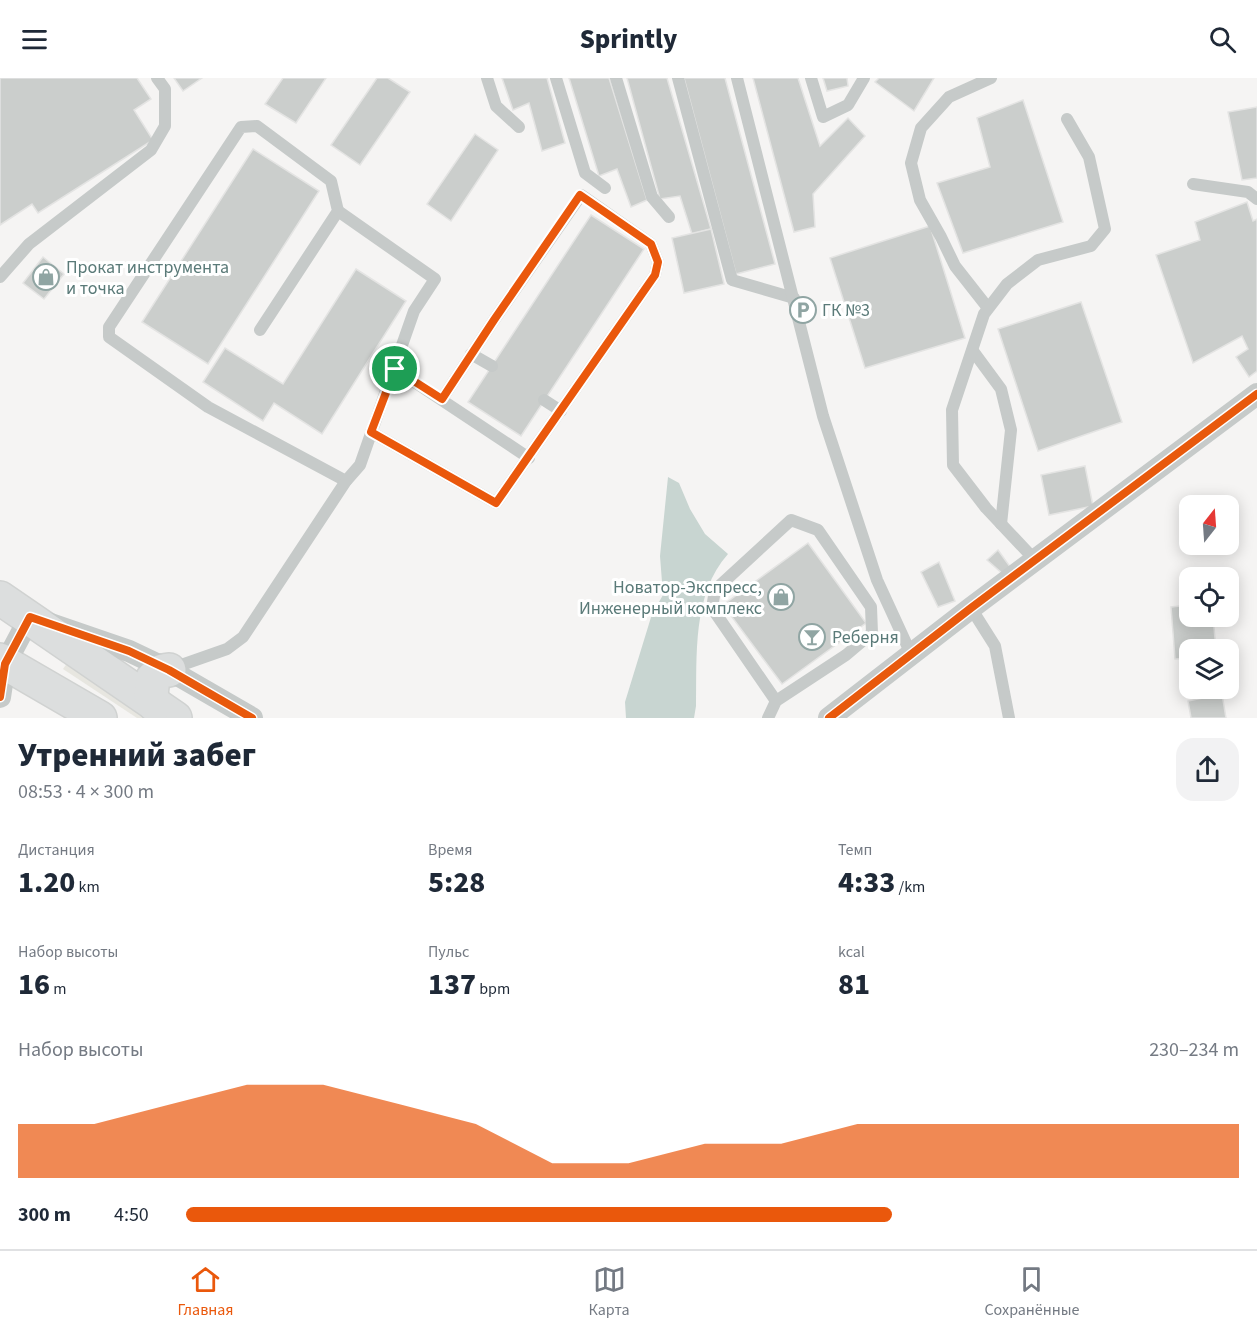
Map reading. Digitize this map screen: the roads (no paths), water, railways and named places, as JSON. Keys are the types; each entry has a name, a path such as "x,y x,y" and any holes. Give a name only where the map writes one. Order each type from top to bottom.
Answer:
{"main road":[{"path":"0,598 165,711"},
{"path":"3,662 100,718"},
{"path":"165,711 151,695 153,678 162,671 169,670"}],"street":[{"path":"829,718 1257,394"},
{"path":"0,697 3,662 30,617 129,651 169,670 252,718"}],"lane":[{"path":"0,277 29,244 151,150 165,126 165,89 157,78"},
{"path":"487,78 496,106 519,127"},
{"path":"556,78 585,173 605,188"},
{"path":"616,78 652,197 669,217"},
{"path":"678,78 732,280 794,298"},
{"path":"737,78 826,427 878,580 911,654"},
{"path":"811,78 823,117 848,105 864,78"},
{"path":"988,308 955,266 920,200 911,163 921,128 949,97 990,78"},
{"path":"1035,560 986,508 952,465 952,410 984,314 1007,284 1038,260 1091,246 1105,229 1089,157 1067,119"},
{"path":"169,670 227,649 243,637 346,481 360,465 414,311 435,279 338,211 331,181 257,126 241,127 109,327 109,337 208,407 346,481"},
{"path":"1193,184 1248,192 1257,199"},
{"path":"371,432 496,503 655,275 658,262 651,244 580,195 442,399"},
{"path":"260,330 338,211"},
{"path":"973,351 1001,389 1011,430 1001,524"},
{"path":"471,354 492,366"},
{"path":"395,369 529,458"},
{"path":"544,400 561,411"},
{"path":"768,718 776,701 846,655 872,633 871,607 818,530 791,520 715,590 712,608 776,701"},
{"path":"971,609 995,646 1009,718"}],"place":[{"name":"Прокат инструмента и точка","path":"46,277"},
{"name":"ГК №3","path":"803,310"},
{"name":"Новатор-Экспресс, Инженерный комплекс","path":"781,597"},
{"name":"Реберня","path":"812,637"}]}
